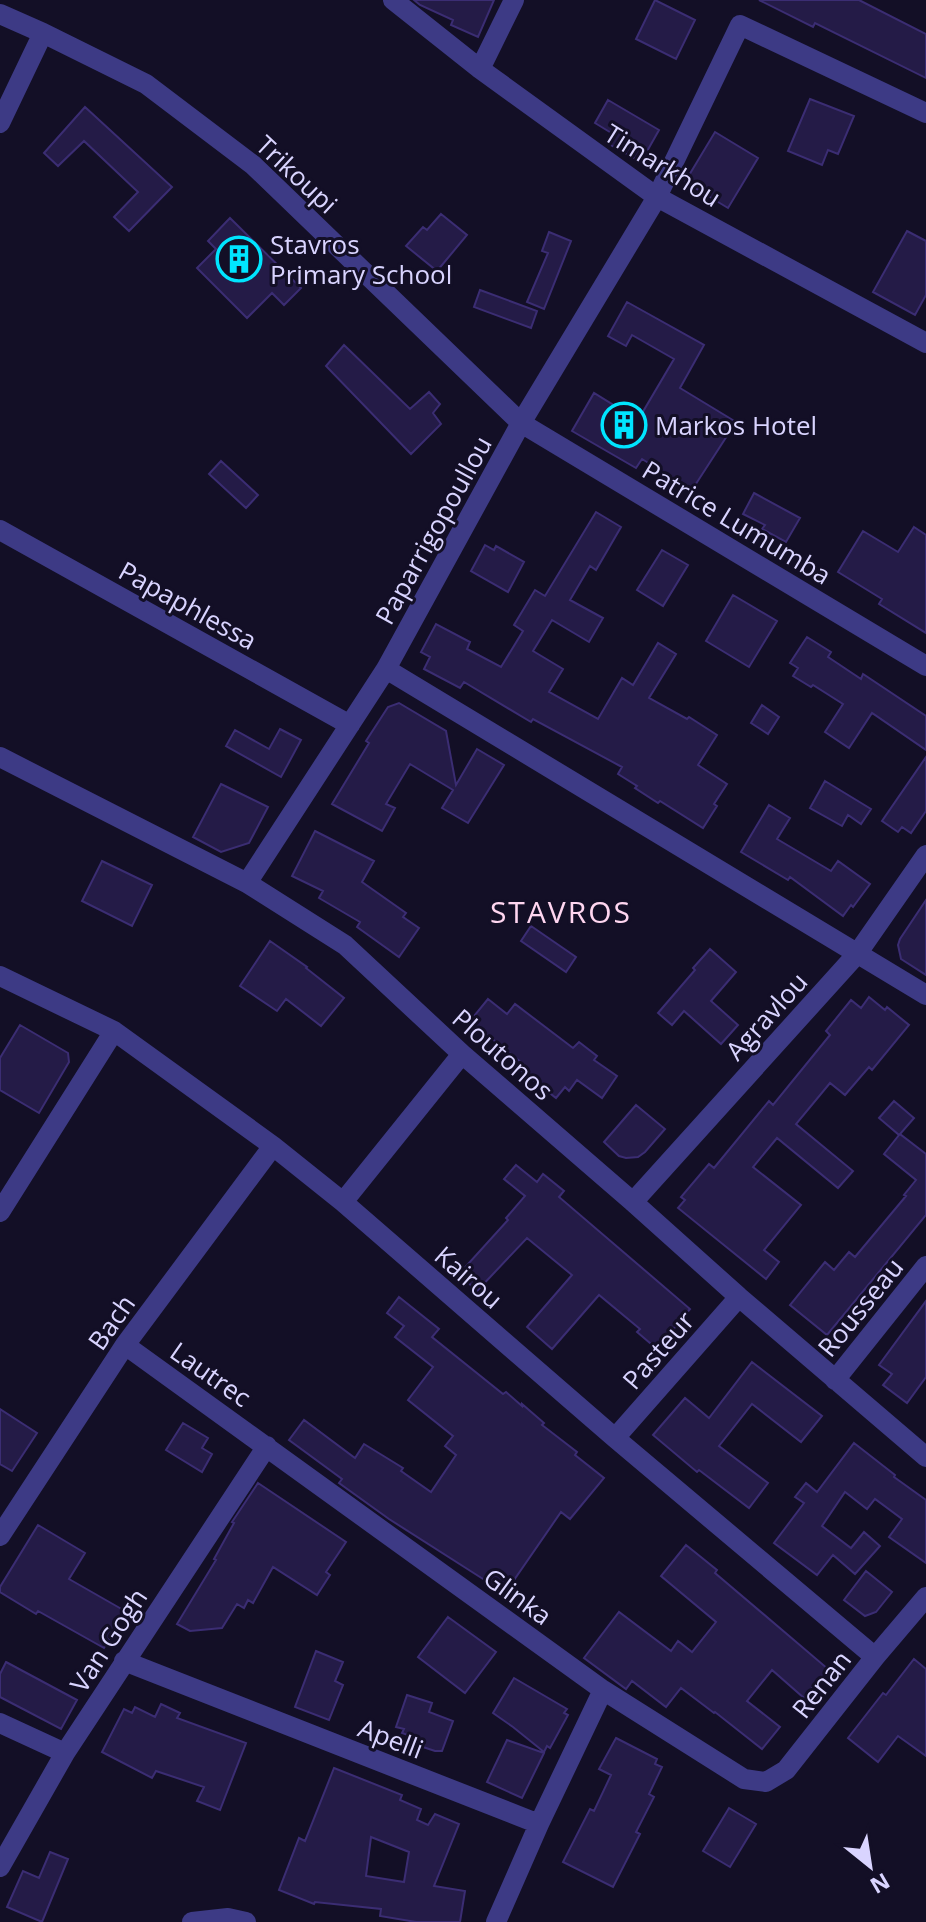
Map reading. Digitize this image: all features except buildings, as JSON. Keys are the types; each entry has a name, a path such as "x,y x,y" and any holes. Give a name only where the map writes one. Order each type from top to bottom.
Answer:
{"street":[{"name":"Timarkhou","path":"393,0 480,69 657,197 926,343"},
{"path":"480,69 514,0"},
{"name":"Trikoupi","path":"0,14 146,84 253,165 521,423"},
{"name":"Paparrigopoullou","path":"247,883 386,669 521,423 657,197 740,25 926,113"},
{"path":"0,123 43,33"},
{"name":"Patrice Lumumba","path":"521,423 926,666"},
{"name":"Papaphlessa","path":"0,530 350,725"},
{"path":"386,669 926,995"},
{"name":"Ploutonos","path":"0,757 247,883 345,945 462,1054 926,1457"},
{"name":"Agravlou","path":"633,1202 857,954 926,855"},
{"name":"Kairou","path":"0,976 114,1031 273,1146 343,1202 615,1438 875,1657"},
{"path":"0,1212 114,1031"},
{"path":"343,1202 462,1054"},
{"name":"Bach","path":"0,1536 125,1345 273,1146"},
{"name":"Rousseau","path":"835,1380 926,1266"},
{"name":"Pasteur","path":"615,1438 739,1297"},
{"name":"Lautrec","path":"125,1345 267,1446"},
{"name":"Van Gogh","path":"0,1867 65,1753 267,1446"},
{"name":"Glinka","path":"267,1446 603,1690 744,1779"},
{"name":"Renan","path":"744,1779 766,1782 786,1770 926,1597"},
{"name":"Apelli","path":"124,1661 539,1824"},
{"path":"496,1922 603,1690"},
{"path":"0,1723 65,1753"},
{"path":"192,1922 228,1918 246,1922"}],"place":[{"name":"Stavros Primary School","path":"239,259"},
{"name":"Markos Hotel","path":"624,425"}],"district":[{"name":"STAVROS","path":"561,911"}]}
